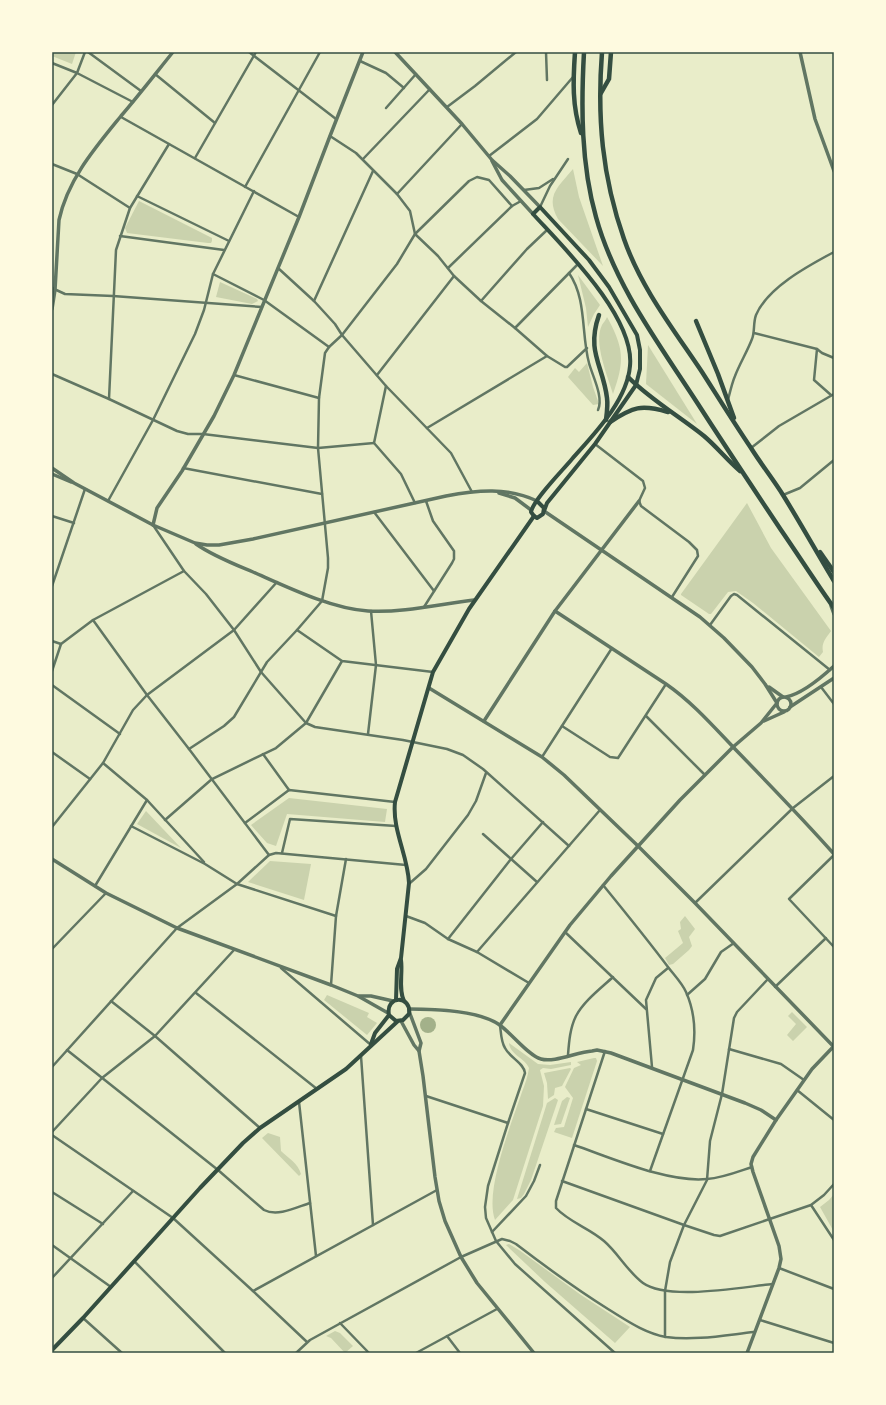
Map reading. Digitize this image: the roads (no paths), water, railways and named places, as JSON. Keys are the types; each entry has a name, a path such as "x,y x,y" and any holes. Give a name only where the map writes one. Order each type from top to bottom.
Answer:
{"highway":[{"path":"575,52 573,77 576,116 583,140"},
{"path":"584,52 582,99 583,140 596,217 609,252 635,305 667,356 834,608"},
{"path":"602,52 600,95 602,149 608,182 621,229 632,257 652,296 783,495 834,581"},
{"path":"600,95 609,79 611,52"},
{"path":"599,316 593,342 606,394 608,421 630,410 641,407 657,409 673,414"},
{"path":"696,321 739,430"},
{"path":"628,377 636,385 704,437 729,462 744,474"},
{"path":"803,530 834,572"}],"main road":[{"path":"534,516 531,510 537,501 608,421 636,385 640,369 640,350 637,335 609,287 595,268 540,207 533,214 601,292 623,330 629,347 630,359 628,377 618,402 608,421 595,444 547,503 543,514 539,517 534,516"},
{"path":"537,501 543,506 544,511"},
{"path":"52,1350 83,1318 173,1218 260,1128 346,1070 399,1021 408,1016 408,1005 404,1001 401,992 401,958 409,883 396,826 394,813 395,802 433,672 474,600 534,516"},
{"path":"395,1001 397,969 401,958"},
{"path":"371,1046 375,1033 389,1014 389,1006 395,1001 404,1001"},
{"path":"389,1014 394,1020 399,1021"}],"street":[{"path":"52,105 77,73 85,52"},
{"path":"88,52 141,91"},
{"path":"52,309 58,220 65,197 77,174 90,155 173,52"},
{"path":"249,52 336,119"},
{"path":"195,158 256,52"},
{"path":"246,187 320,52"},
{"path":"364,52 336,119 299,217 234,375 214,416 157,508 153,525 184,571 206,594 234,630 262,672 306,723 315,727 368,734 447,749 463,755 486,773 569,846"},
{"path":"395,52 462,124 488,156 540,207 555,178 568,159"},
{"path":"446,107 475,86 516,52"},
{"path":"546,52 547,80"},
{"path":"800,52 815,119 834,171"},
{"path":"360,61 386,73 404,88"},
{"path":"52,63 77,73 133,102"},
{"path":"155,74 215,123"},
{"path":"386,108 416,74"},
{"path":"488,156 537,119 573,77"},
{"path":"362,159 430,89"},
{"path":"121,117 299,217"},
{"path":"397,194 462,124"},
{"path":"330,136 362,159 397,194 410,211 416,234 438,256 454,276 481,301 547,356 567,367 587,348"},
{"path":"109,399 116,250 130,208 169,144"},
{"path":"492,160 502,180 533,214"},
{"path":"52,164 77,174 130,208"},
{"path":"314,301 373,171"},
{"path":"189,749 224,726 234,717 267,662 322,601 328,568 318,448 319,398 325,353 342,336 397,264 416,234 469,181 477,177 488,180 512,206"},
{"path":"524,190 539,188 555,178"},
{"path":"108,501 153,420 201,320 213,274 254,191"},
{"path":"137,196 229,241"},
{"path":"448,268 512,206 521,201"},
{"path":"481,301 547,230"},
{"path":"120,236 225,250"},
{"path":"728,402 734,376 754,333 755,317 768,298 791,278 834,252"},
{"path":"515,328 578,264"},
{"path":"278,267 314,301 335,324 342,336 376,375 451,453 472,492"},
{"path":"569,273 575,283 578,293 589,363 599,398 600,406 598,410"},
{"path":"213,274 264,300 330,347"},
{"path":"376,375 454,276"},
{"path":"53,289 65,294 262,307"},
{"path":"754,333 817,349 834,358"},
{"path":"751,448 779,426 833,395 814,380 817,349"},
{"path":"427,428 547,356"},
{"path":"52,374 177,431 188,434 203,434 318,448 374,443"},
{"path":"234,375 319,398"},
{"path":"374,443 386,386"},
{"path":"374,443 400,474 416,503"},
{"path":"484,722 555,611 639,501 646,488 643,481 595,444"},
{"path":"783,495 800,488 834,460"},
{"path":"52,468 74,483 153,525 195,543 210,553 322,601 354,609 371,611 404,610 474,600"},
{"path":"183,468 322,494"},
{"path":"52,474 74,483"},
{"path":"52,586 85,489"},
{"path":"195,543 213,545 227,544 472,492 517,493 537,501"},
{"path":"494,492 515,498 531,510"},
{"path":"424,607 452,563 454,554 432,521 426,501"},
{"path":"639,501 641,506 690,542 698,553 698,556 672,597"},
{"path":"544,511 694,612 710,625 742,656 765,684 777,703 778,709 784,711"},
{"path":"374,512 434,591"},
{"path":"52,516 74,523"},
{"path":"52,671 61,644 93,620 184,571"},
{"path":"52,826 103,763 133,710 146,695 234,630 277,582"},
{"path":"710,625 734,594 830,670"},
{"path":"829,601 834,614"},
{"path":"368,734 376,665 371,611"},
{"path":"555,611 681,695 793,808 834,855 789,899 834,947"},
{"path":"93,620 146,695 212,779 269,856"},
{"path":"297,630 342,661 433,672"},
{"path":"52,641 61,644"},
{"path":"542,757 612,648"},
{"path":"165,820 212,779 276,748 306,723 342,661"},
{"path":"615,1353 515,1264 496,1241 485,1213 486,1193 525,1071 523,1066 512,1057 505,1048 500,1025 565,932 603,885 638,846 733,747 761,723 779,699 798,693 834,666"},
{"path":"761,723 790,708 834,678"},
{"path":"562,726 607,755 618,758 666,684"},
{"path":"765,684 777,694 790,700 790,708"},
{"path":"52,685 120,734"},
{"path":"821,687 834,704"},
{"path":"429,688 542,757 564,775 696,903 775,987 834,1046 797,1089 753,1157 752,1167 781,1253 779,1268 747,1353"},
{"path":"646,716 705,775"},
{"path":"52,752 90,779"},
{"path":"263,754 289,790"},
{"path":"103,763 147,800 205,864"},
{"path":"409,883 426,869 468,815 476,801 486,773"},
{"path":"696,903 793,808 834,776"},
{"path":"245,823 289,790 395,802"},
{"path":"95,886 147,800"},
{"path":"477,952 600,810"},
{"path":"282,853 290,819 396,826"},
{"path":"448,939 511,859 543,822"},
{"path":"131,826 205,864 237,884 336,916"},
{"path":"483,834 537,882"},
{"path":"52,1067 177,928 237,884 269,856 276,853 282,853 406,865"},
{"path":"52,859 106,893 177,928 331,984 358,996 369,1004 383,1009 389,1014"},
{"path":"331,984 336,916 346,859"},
{"path":"603,885 656,950 681,984 687,996 693,1019 695,1039 694,1050 650,1171"},
{"path":"52,949 106,893"},
{"path":"406,916 425,923 448,939 477,952 530,983"},
{"path":"565,932 646,1009"},
{"path":"775,987 826,938"},
{"path":"687,996 705,979 721,952 734,943"},
{"path":"52,1132 102,1078 155,1036 234,950"},
{"path":"279,966 371,1046"},
{"path":"652,1068 646,1009 647,997 657,976 668,968"},
{"path":"568,1055 570,1034 575,1016 582,1007 613,977"},
{"path":"665,1337 665,1291 672,1253 706,1180 710,1141 722,1094 735,1014 768,979"},
{"path":"196,993 317,1089"},
{"path":"358,996 371,996 395,1001"},
{"path":"111,1001 155,1036 260,1128"},
{"path":"534,1353 477,1283 460,1257 443,1215 437,1190 419,1051 421,1043 409,1010 442,1010 481,1017 500,1025 532,1054 539,1058 551,1060 592,1050 605,1052 684,1079 750,1105 776,1120"},
{"path":"399,1021 419,1051"},
{"path":"729,1049 782,1064 804,1080"},
{"path":"67,1050 218,1170 268,1212 279,1212 310,1203"},
{"path":"605,1052 562,1181 556,1201 556,1208 603,1240 618,1254 638,1279 645,1285 665,1291 701,1292 773,1284"},
{"path":"361,1056 373,1225"},
{"path":"797,1089 834,1120"},
{"path":"426,1096 508,1123"},
{"path":"299,1102 316,1256"},
{"path":"586,1109 663,1134"},
{"path":"52,1135 173,1218 253,1290 307,1342"},
{"path":"574,1145 650,1171 676,1177 706,1180 752,1167"},
{"path":"492,1232 526,1196 540,1165"},
{"path":"562,1181 684,1225 720,1236 811,1205 824,1195 834,1184"},
{"path":"253,1290 437,1190"},
{"path":"52,1278 134,1191"},
{"path":"52,1192 102,1224"},
{"path":"811,1205 834,1240"},
{"path":"296,1353 307,1342 460,1257 496,1241 506,1239 516,1244 582,1292 635,1326 649,1332 665,1337 690,1338 754,1332"},
{"path":"52,1245 111,1287"},
{"path":"134,1261 224,1353"},
{"path":"779,1268 834,1289"},
{"path":"416,1353 497,1309"},
{"path":"83,1318 122,1353"},
{"path":"759,1320 834,1343"},
{"path":"340,1324 369,1353"},
{"path":"447,1336 460,1353"}]}
